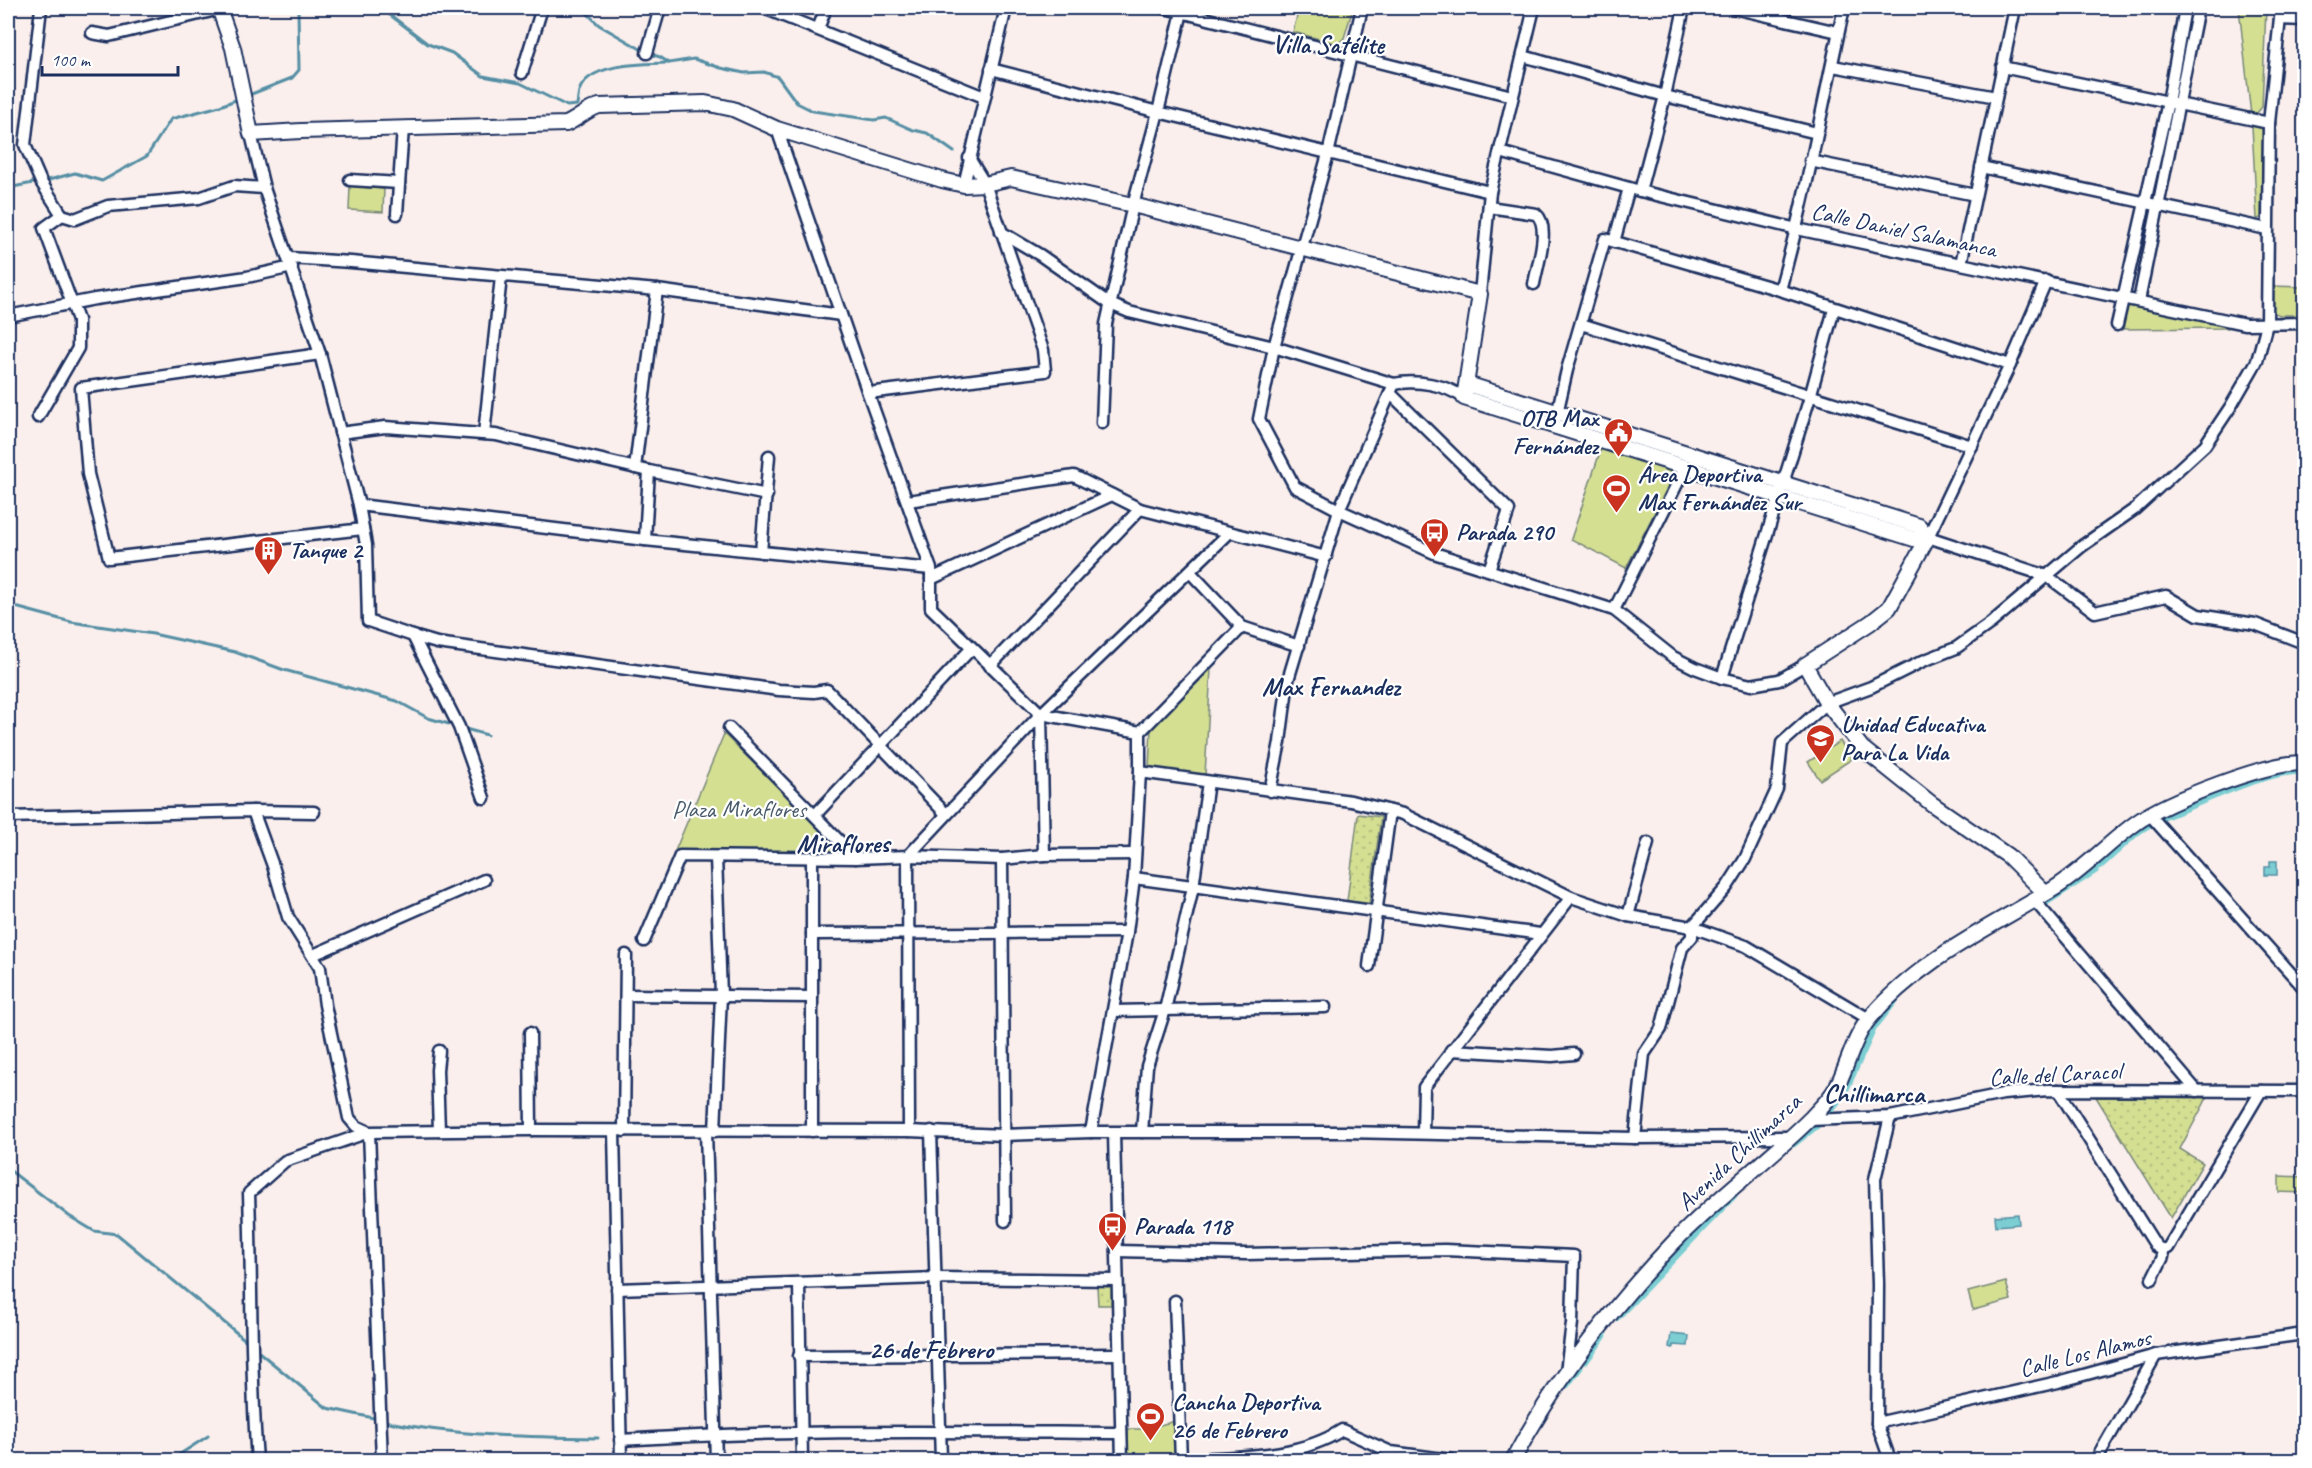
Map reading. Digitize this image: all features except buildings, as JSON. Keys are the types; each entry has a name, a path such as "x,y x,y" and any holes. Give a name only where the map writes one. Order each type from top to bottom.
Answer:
{"street":[{"path":"41,8 25,145 41,182 62,215 75,219 108,206 199,198 234,186 264,188"},
{"path":"92,33 109,36 220,8 233,48 264,188 320,354 359,505 366,545 368,621 437,643 779,690 814,692 827,690 946,814"},
{"path":"522,72 542,8"},
{"path":"647,53 660,8"},
{"path":"764,8 984,97"},
{"path":"818,29 826,8"},
{"path":"964,185 1006,8"},
{"path":"1165,8 1512,96"},
{"path":"1362,8 1328,154 1274,347 1259,419 1295,487 1339,510 1434,553 1614,610 1673,657 1695,668 1750,685 1779,680 1870,623 1889,608 1928,537 1972,446 2046,281"},
{"path":"1466,391 1480,294 1490,192 1534,8"},
{"path":"1614,242 1635,190 1665,96 1684,8"},
{"path":"1733,8 1838,32"},
{"path":"1780,290 1797,229 1844,8"},
{"path":"1961,264 2015,8"},
{"path":"2139,301 2159,206 2185,8"},
{"path":"2117,325 2146,203 2198,8"},
{"path":"1102,423 1106,324 1133,205 1182,12"},
{"path":"1635,1138 1644,1054 1661,1029 1682,948 1692,937 1692,927 1727,887 1745,859 1777,789 1782,743 1827,702 1871,687 1923,661 1956,648 2082,546 2135,509 2205,445 2231,406 2257,361 2267,324 2269,123 2281,13 2304,20"},
{"path":"1523,56 1665,96 1817,133"},
{"path":"1833,66 1996,98"},
{"path":"2002,67 2269,123"},
{"path":"991,69 1328,154 1490,192"},
{"path":"251,134 566,124 599,106 705,103 733,109 777,129 964,185 985,184 1011,178 1133,205 1480,294"},
{"path":"397,214 403,128"},
{"path":"777,129 867,393 908,501 931,574 931,608 1041,714 1140,732"},
{"name":"Calle Daniel Salamanca","path":"1500,152 1635,190 1797,229 1961,264 2245,324 2304,323"},
{"path":"867,393 1045,370 1043,350 985,184 969,158"},
{"path":"1810,161 1975,195"},
{"path":"1981,167 2267,230"},
{"path":"350,180 399,183"},
{"path":"1489,207 1536,214 1542,219 1544,229 1534,284"},
{"path":"38,417 78,348 78,320 44,228 62,215"},
{"path":"1001,232 1040,255 1110,304 1129,312 1274,347 1392,389 1509,510 1489,570"},
{"path":"1556,427 1556,412 1605,239 1780,290 2010,365"},
{"path":"8,316 72,303 236,279 290,263 351,262 657,290 841,315"},
{"path":"484,434 501,277"},
{"path":"635,468 657,290"},
{"path":"1722,678 1810,397 1833,309"},
{"path":"1581,324 1972,446"},
{"path":"320,354 81,388 88,474 109,558 363,529"},
{"path":"1270,791 1280,742 1288,680 1339,510 1392,389 1406,382 1456,392 1466,391 1556,412 1782,489"},
{"path":"1466,391 1556,427 1685,468 1782,489 1919,526 1928,537 2047,576 2095,612 2166,596 2198,615 2255,624 2304,643"},
{"path":"340,433 385,427 496,435 635,468 767,495"},
{"path":"761,552 769,456"},
{"path":"1614,610 1685,468"},
{"path":"645,540 649,471"},
{"path":"908,501 1074,476 1140,509 1326,557"},
{"path":"359,505 931,574 1112,495"},
{"path":"990,666 1140,509"},
{"path":"909,1131 908,856 1041,714 1229,533"},
{"path":"1190,572 1242,627 1299,646"},
{"path":"1091,1132 1127,932 1134,878 1140,732 1242,627"},
{"path":"413,636 459,727 484,798"},
{"path":"815,815 971,649"},
{"path":"1805,665 1827,702 1862,748 1932,804 2008,856 2197,1091"},
{"path":"1041,714 1044,855"},
{"path":"729,728 856,858"},
{"name":"Avenida Chillimarca","path":"1513,1461 1537,1415 1599,1329 1675,1241 1809,1120 1836,1088 1869,1019 1898,989 1931,962 2040,897 2096,858 2137,822 2196,794 2255,772 2291,763 2304,763"},
{"path":"1140,772 1351,801 1403,814 1571,897 1628,916 1692,927 1746,946 1869,1019"},
{"path":"1142,1132 1147,1066 1165,1010 1193,887 1208,782"},
{"path":"253,811 288,917 320,968 325,1005 349,1118 356,1126 369,1132"},
{"path":"8,817 253,811 314,812"},
{"path":"1369,966 1390,811"},
{"path":"2150,815 2304,988"},
{"path":"1628,916 1648,843"},
{"path":"644,941 680,856 856,858 908,856 1002,859 1044,855 1135,854"},
{"path":"716,857 721,995 711,1131 710,1286 716,1461"},
{"path":"812,857 812,1131"},
{"path":"1002,859 1005,1221"},
{"path":"1134,878 1540,934"},
{"path":"313,955 484,880"},
{"path":"1423,1132 1424,1087 1540,934 1571,897"},
{"path":"812,934 1127,932"},
{"path":"621,1461 616,1289 626,955"},
{"path":"626,995 812,997"},
{"path":"1113,1011 1325,1007"},
{"path":"530,1033 531,1130"},
{"path":"1451,1050 1552,1056 1574,1054"},
{"path":"439,1131 437,1070 440,1051"},
{"path":"2058,1090 2156,1246 2162,1250 2163,1257 2152,1279"},
{"name":"Calle del Caracol","path":"1809,1120 1890,1117 2003,1094 2058,1090 2304,1091"},
{"path":"2162,1250 2168,1248 2261,1091"},
{"path":"1890,1117 1875,1179 1878,1285 1877,1423 1890,1461"},
{"path":"257,1461 252,1397 249,1193 285,1161 369,1132 931,1131 1003,1136 1091,1132 1423,1132 1635,1138 1790,1137"},
{"path":"931,1131 937,1278 940,1461"},
{"path":"369,1132 382,1461"},
{"path":"1114,1133 1122,1461"},
{"path":"1117,1251 1246,1254 1445,1250 1574,1256 1572,1323 1566,1372"},
{"path":"616,1289 937,1278 1117,1280"},
{"path":"799,1284 802,1461"},
{"path":"1175,1301 1179,1460 1252,1456 1318,1443 1342,1430 1391,1452 1451,1461"},
{"name":"Calle Los Alamos","path":"1877,1423 2058,1382 2156,1355 2304,1334"},
{"path":"799,1356 1119,1354"},
{"path":"2096,1461 2156,1355"},
{"path":"620,1440 715,1433 801,1431 1121,1433"}],"green space":[{"path":"1299,8 1353,8 1344,38 1338,44 1293,32"},
{"path":"2239,8 2266,8 2262,107 2256,114 2251,115"},
{"path":"2252,126 2263,129 2261,218 2257,219"},
{"path":"350,186 384,189 383,212 349,210"},
{"path":"2272,286 2304,287 2304,315 2280,315 2272,312"},
{"path":"2128,305 2229,324 2228,328 2122,329"},
{"name":"Área Deportiva Max Fernández Sur","path":"1602,446 1677,469 1626,568 1571,539"},
{"path":"1211,669 1205,775 1149,767 1151,729"},
{"name":"Plaza Miraflores","path":"724,734 844,852 675,851"},
{"path":"1840,741 1852,759 1820,780 1808,762"},
{"path":"1358,814 1381,817 1369,904 1347,901"},
{"path":"2096,1097 2207,1098 2180,1149 2203,1163 2171,1218"},
{"path":"2279,1176 2304,1177 2304,1193 2279,1192"},
{"path":"2006,1282 2011,1300 1973,1310 1968,1292"},
{"path":"1112,1284 1111,1305 1098,1305 1097,1285"},
{"name":"Cancha Deportiva 26 de Febrero","path":"1175,1421 1176,1454 1127,1460 1126,1429 1145,1429"}],"water":[{"path":"2270,861 2277,861 2277,875 2265,875 2265,867 2270,867"},
{"path":"2018,1214 2019,1224 1996,1226 1995,1216"},
{"path":"1671,1334 1689,1336 1688,1346 1669,1347"}],"waterway":[{"path":"249,95 292,78 299,70 298,8"},
{"path":"381,8 428,44 452,53 483,76 520,83 567,106 577,105 579,91 594,75 619,66 669,63"},
{"path":"582,8 599,25 644,51"},
{"path":"650,54 669,63 694,59 744,73 764,72 778,77 797,103 813,111 874,120 886,118 913,130 927,133 954,152"},
{"path":"45,181 75,173 102,181 147,156 171,119 238,99"},
{"path":"8,188 38,182"},
{"path":"8,605 71,622 153,634 235,652 284,670 397,701 428,718 456,726"},
{"path":"462,728 487,735"},
{"path":"2163,816 2252,780 2289,771 2304,770"},
{"path":"2046,901 2094,870 2137,831 2148,824"},
{"path":"1827,1112 1843,1093 1873,1027 1895,999"},
{"path":"1793,1143 1817,1124"},
{"path":"8,1169 69,1216 94,1231 117,1234 249,1343"},
{"path":"1616,1317 1733,1195"},
{"path":"1585,1360 1603,1335"},
{"path":"254,1348 327,1408 378,1419"},
{"path":"1566,1384 1579,1367"},
{"path":"384,1421 464,1433 598,1438"},
{"path":"171,1460 208,1436"}],"place":[{"name":"OTB Max Fernández","path":"1619,458"},
{"name":"Área Deportiva Max Fernández Sur","path":"1617,514"},
{"name":"Parada 290","path":"1435,558"},
{"name":"Tanque 2","path":"268,576"},
{"name":"Unidad Educativa Para La Vida","path":"1820,764"},
{"name":"Parada 118","path":"1113,1252"},
{"name":"Cancha Deportiva 26 de Febrero","path":"1151,1442"}],"district":[{"name":"Villa Satélite","path":"1328,44"},
{"name":"Max Fernandez","path":"1331,686"},
{"name":"Miraflores","path":"843,843"},
{"name":"Chillimarca","path":"1874,1093"},
{"name":"26 de Febrero","path":"931,1349"}]}
